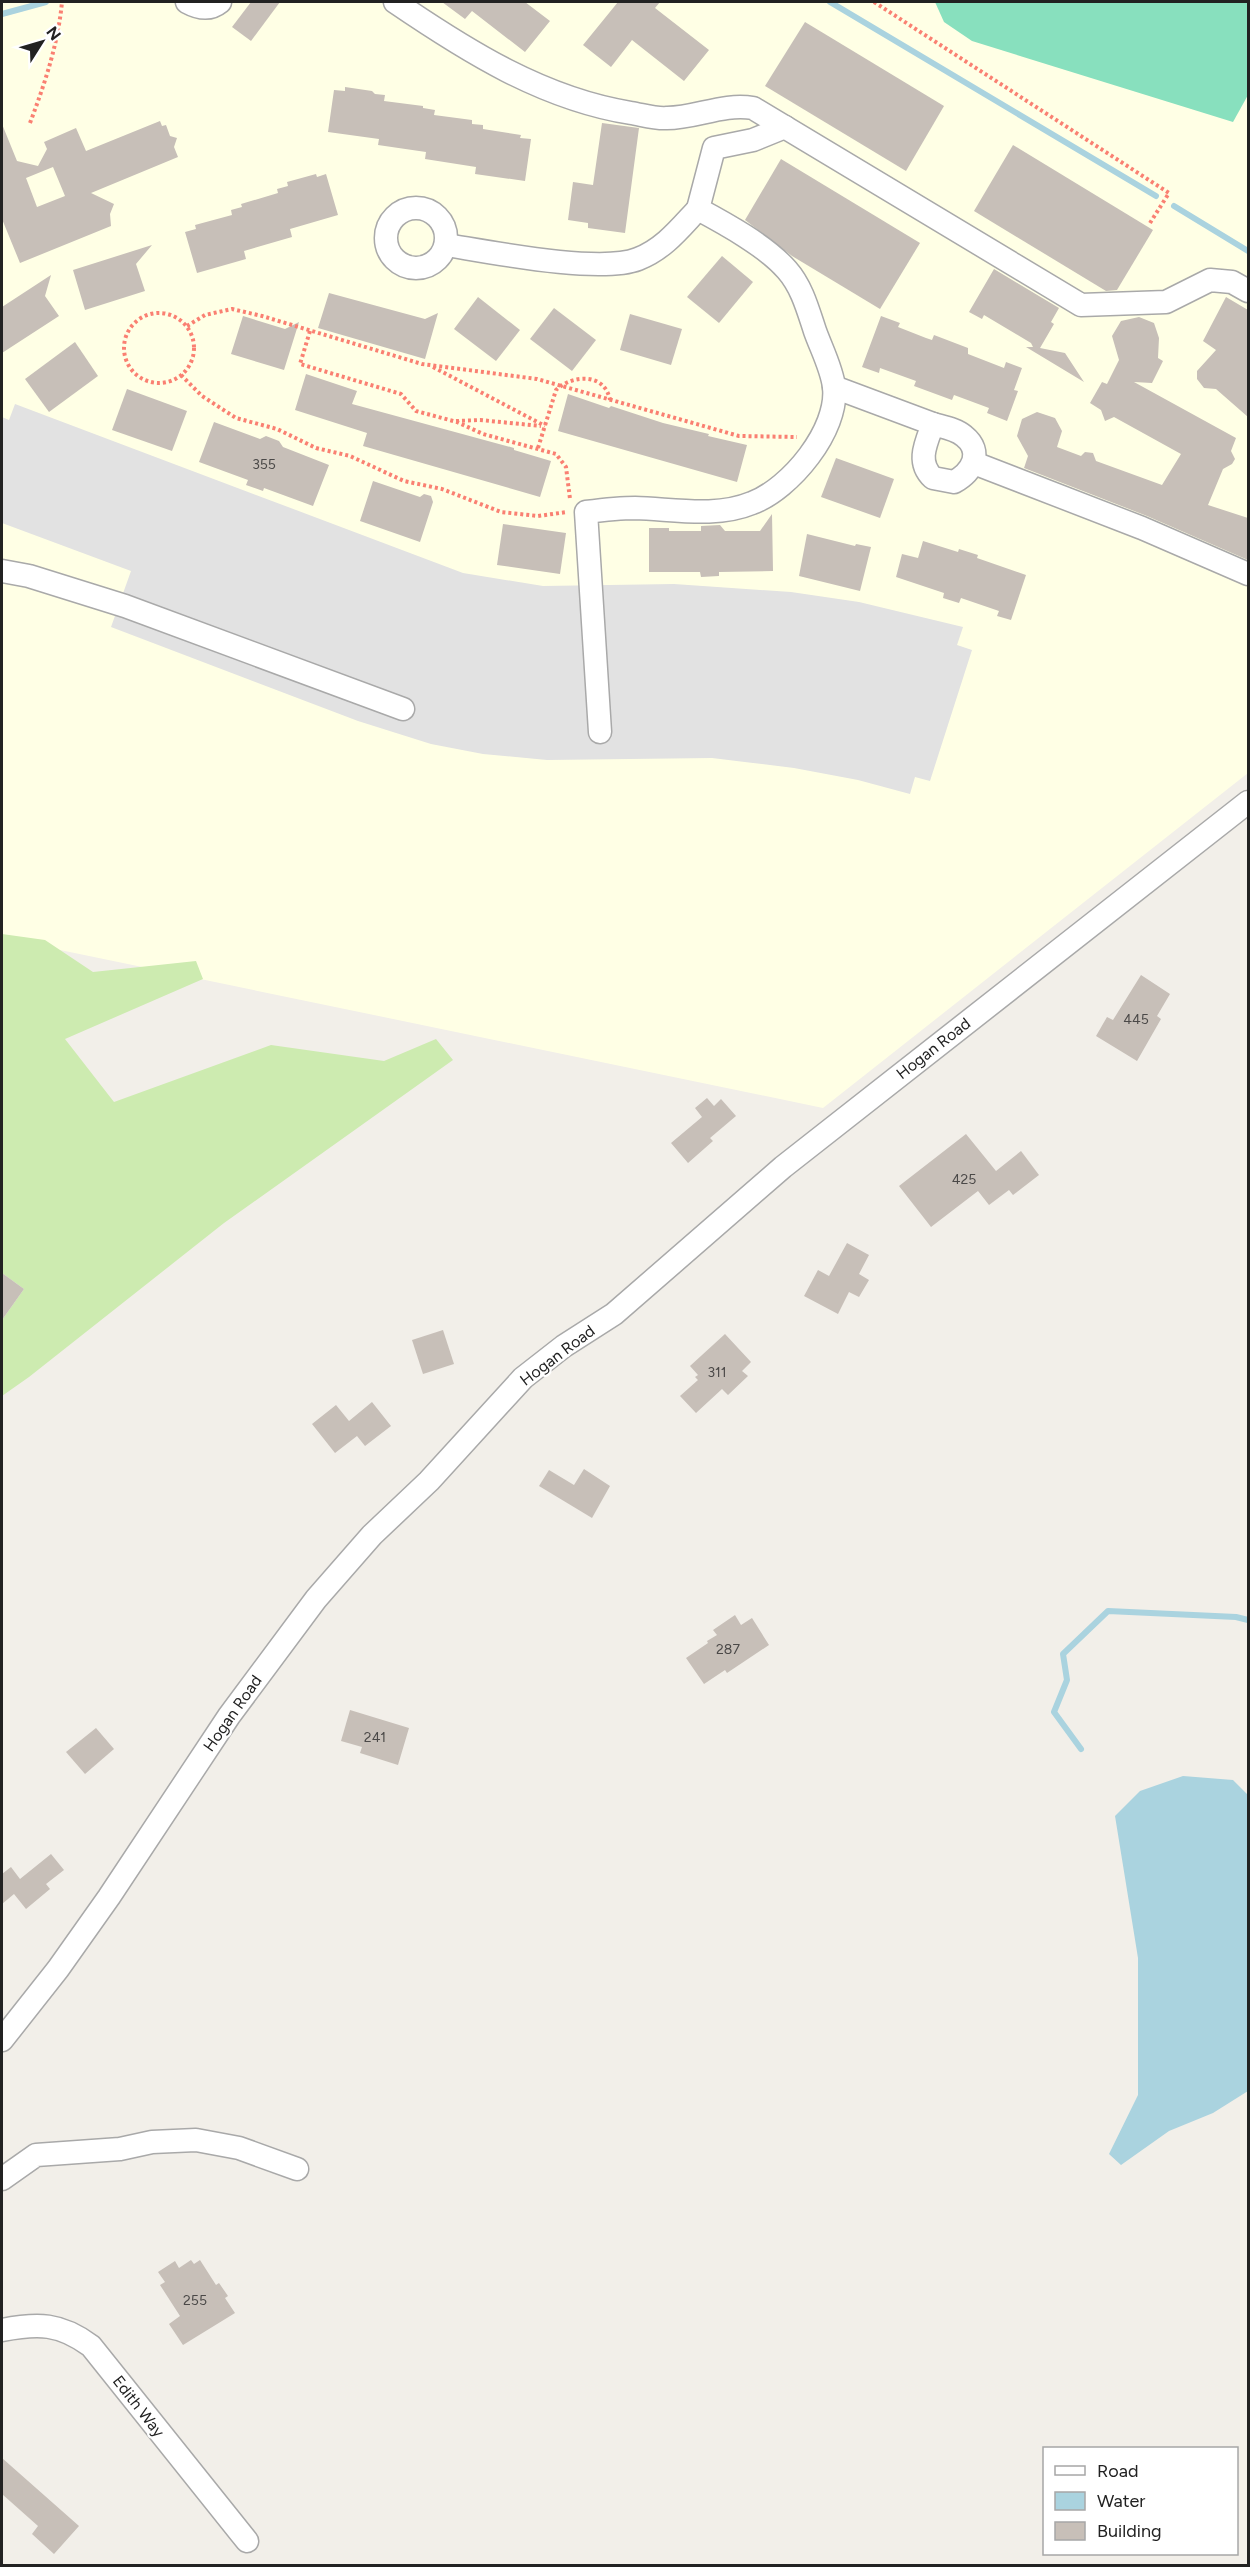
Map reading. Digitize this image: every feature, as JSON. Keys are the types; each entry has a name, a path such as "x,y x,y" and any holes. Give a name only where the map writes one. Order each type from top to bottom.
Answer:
{"street":[{"path":"187,2 202,9 216,6 220,2"},
{"path":"395,2 457,44 510,74 604,109 667,118 737,106 753,108 1080,306 1166,302 1210,280 1232,282 1248,291"},
{"path":"446,246 537,259 618,264 639,259 666,244 698,209 714,148 691,114"},
{"path":"714,148 753,140 785,127"},
{"path":"600,732 586,512 635,508 685,511 730,509 752,504 771,494 792,475 822,437 828,424 834,387 801,289 789,271 775,257 698,209"},
{"path":"834,387 951,429 967,439 974,454 974,463 969,472 954,482 933,478 925,468 923,455 933,424"},
{"path":"974,463 1142,528 1248,574"},
{"path":"2,572 29,576 125,606 404,709"},
{"name":"Hogan Road","path":"2,2040 64,1960 115,1888 229,1716 316,1599 372,1534 429,1481 523,1378 564,1346 614,1314 783,1167 1248,802"},
{"path":"2,2179 36,2155 120,2149 152,2142 196,2140 239,2148 297,2169"},
{"name":"Edith Way","path":"2,2330 26,2325 48,2325 78,2336 91,2346 247,2541"}],"path":[{"path":"30,123 46,80 60,21 62,2"},
{"path":"874,2 1169,193 1150,223"},
{"path":"187,326 205,315 232,309 430,365 506,374 560,386 739,436 822,437"},
{"path":"156,313 174,316 187,326 193,336 192,362 181,375 162,381 146,381 130,370 124,356 127,334 138,320 156,313"},
{"path":"181,375 202,396 236,418 277,429 316,448 350,456 404,481 442,489 501,512 538,516 570,512 567,475 563,460 556,454 483,434 454,422 416,411 401,394 300,364 310,331"},
{"path":"430,365 545,426"},
{"path":"538,448 556,390 560,386 580,378 590,378 604,387 610,400"},
{"path":"454,422 480,420 545,426"}],"shaded area":[{"path":"2,2 1248,2 1248,773 823,1108 2,938"},
{"path":"15,404 463,573 543,586 674,584 791,592 859,602 963,627 957,645 972,650 930,781 915,777 910,794 858,780 794,768 712,758 547,760 483,754 431,744 358,721 111,627 131,571 2,523 2,417 9,420"}],"green space":[{"path":"935,2 1248,2 1248,95 1233,122 972,41 944,22"},
{"path":"2,934 45,940 93,972 196,961 203,979 65,1039 114,1102 271,1045 384,1061 436,1039 453,1060 224,1223 2,1396 2,1320 24,1289 2,1273"}],"water":[{"path":"1183,1776 1233,1780 1248,1795 1248,2091 1213,2113 1169,2131 1121,2165 1109,2154 1138,2095 1138,1958 1115,1816 1140,1791"}],"building":[{"path":"251,2 280,2 251,41 232,27"},
{"path":"442,2 525,2 550,21 525,52 472,11 465,19"},
{"path":"618,2 660,2 655,8 709,50 684,81 632,40 611,67 583,45"},
{"path":"805,22 944,106 906,171 765,86"},
{"path":"345,87 372,91 375,94 385,95 384,101 423,106 423,108 435,110 434,115 472,120 472,124 483,125 483,129 521,135 520,138 531,139 525,181 475,174 476,167 425,159 426,152 378,145 379,139 328,132 334,90 345,91"},
{"path":"160,121 162,126 166,125 170,136 177,138 174,147 178,157 91,193 114,204 110,214 111,226 20,263 2,219 2,124 17,161 38,166 47,149 44,142 76,128 86,151","holes":["53,167 65,196 37,207 26,178"]},
{"path":"602,123 639,128 625,233 588,228 588,223 568,220 573,182 593,185"},
{"path":"1013,145 1153,230 1117,290 1106,291 974,211"},
{"path":"781,159 920,243 880,309 792,256 745,220"},
{"path":"316,174 317,177 326,174 338,215 290,229 292,237 244,251 246,259 197,273 185,232 196,229 195,225 232,215 231,210 242,207 241,204 278,193 277,189 288,186 287,182"},
{"path":"152,245 136,264 145,291 85,310 73,270"},
{"path":"722,256 753,282 719,323 687,297"},
{"path":"994,269 1059,308 1051,322 1054,324 1040,348 1065,353 1084,382 1026,347 1033,347 1031,343 984,315 982,319 969,312"},
{"path":"51,275 45,296 59,316 2,353 2,307"},
{"path":"329,293 425,319 438,313 425,359 318,328"},
{"path":"478,297 520,330 496,361 454,329"},
{"path":"1226,297 1248,310 1248,417 1216,389 1204,388 1197,379 1197,371 1216,350 1203,341"},
{"path":"554,308 596,340 572,371 530,339"},
{"path":"630,314 682,329 671,365 620,350"},
{"path":"243,316 285,329 299,322 284,370 231,354"},
{"path":"881,316 900,323 898,327 926,338 932,340 934,335 968,348 968,354 1004,368 1006,362 1022,368 1014,390 1018,391 1007,421 987,413 989,408 954,395 952,400 914,386 916,381 880,368 879,373 862,367"},
{"path":"1139,317 1154,323 1159,338 1158,358 1163,361 1152,383 1134,382 1236,438 1231,451 1235,459 1232,464 1223,469 1208,505 1248,518 1248,560 1147,516 1024,468 1028,456 1017,436 1022,419 1037,412 1055,418 1062,431 1057,447 1081,456 1085,452 1093,453 1096,461 1162,485 1181,454 1114,417 1105,421 1101,410 1090,403 1102,382 1107,384 1119,360 1112,336 1121,321"},
{"path":"75,342 98,376 49,412 25,379"},
{"path":"306,374 357,391 352,404 514,448 514,450 551,461 540,497 363,446 367,433 295,410"},
{"path":"127,389 187,411 172,451 112,430"},
{"path":"568,394 609,408 611,406 663,423 709,434 708,436 747,445 737,482 558,431"},
{"path":"214,422 260,439 266,436 279,441 283,447 329,465 313,506 264,488 263,491 246,485 248,480 199,462"},
{"path":"836,458 894,479 880,518 821,497"},
{"path":"373,481 420,497 424,494 431,496 433,502 420,542 360,521"},
{"path":"772,514 773,571 719,572 719,576 701,577 700,572 649,572 649,528 669,528 669,531 701,531 701,526 720,525 725,531 760,531"},
{"path":"503,524 566,533 560,574 497,565"},
{"path":"807,534 855,546 856,544 871,547 860,591 799,576"},
{"path":"923,541 958,552 959,549 978,555 977,558 1026,575 1011,620 997,616 999,611 961,598 959,603 943,598 944,593 896,577 902,554 918,558"},
{"path":"1141,975 1170,994 1157,1016 1161,1019 1137,1061 1096,1036 1107,1017 1113,1020"},
{"path":"707,1098 714,1106 721,1099 736,1116 710,1138 713,1141 688,1163 671,1143 702,1117 695,1108"},
{"path":"966,1134 996,1171 1021,1151 1039,1175 1013,1195 1009,1190 989,1205 978,1191 931,1227 899,1186"},
{"path":"847,1243 869,1255 859,1274 869,1280 859,1297 849,1292 838,1314 804,1296 818,1270 829,1276"},
{"path":"2,1273 24,1289 2,1320"},
{"path":"443,1330 454,1364 423,1374 412,1340"},
{"path":"725,1334 751,1362 742,1371 748,1376 728,1395 722,1389 696,1413 680,1396 698,1380 695,1377 698,1375 690,1366"},
{"path":"372,1402 391,1426 365,1446 357,1436 335,1453 312,1424 336,1405 349,1421"},
{"path":"584,1469 610,1486 592,1518 539,1486 549,1470 574,1485"},
{"path":"735,1615 741,1625 752,1618 769,1645 727,1673 725,1670 704,1684 686,1658 717,1635 713,1630"},
{"path":"350,1710 409,1728 398,1765 360,1753 362,1747 341,1741"},
{"path":"96,1728 114,1749 85,1774 66,1752"},
{"path":"51,1854 64,1870 46,1884 50,1889 26,1909 14,1894 2,1904 2,1874 11,1867 20,1879"},
{"path":"191,2260 194,2264 200,2260 216,2285 219,2283 228,2296 225,2298 235,2313 183,2345 169,2324 180,2316 160,2285 165,2282 158,2272 175,2261 179,2268"},
{"path":"2,2458 79,2526 54,2554 32,2534 38,2526 2,2494"}],"waterway":[{"path":"2,14 46,2"},
{"path":"830,2 1156,196"},
{"path":"1174,206 1248,251"},
{"path":"1081,1749 1054,1712 1067,1680 1063,1654 1108,1611 1236,1617 1248,1620"}]}
